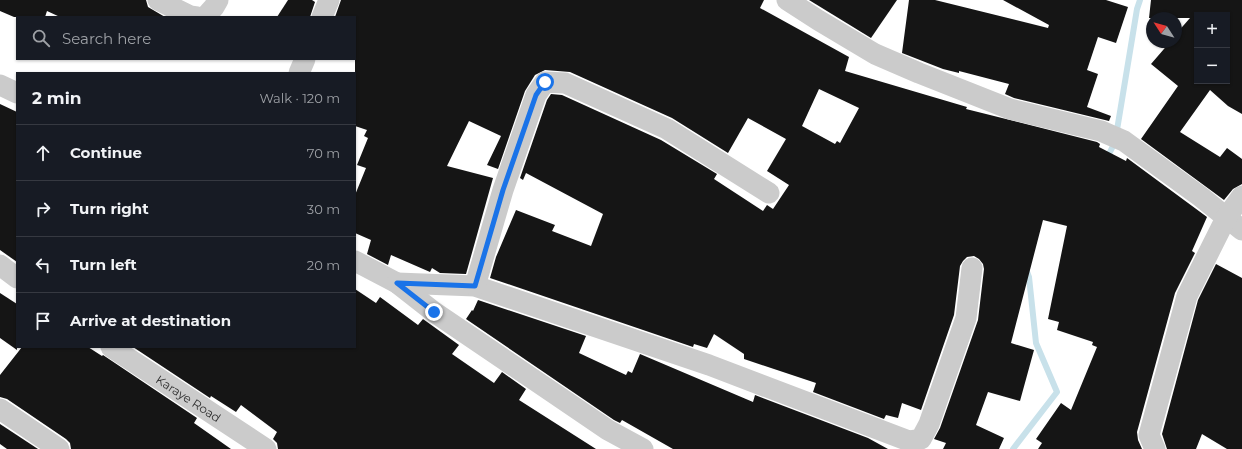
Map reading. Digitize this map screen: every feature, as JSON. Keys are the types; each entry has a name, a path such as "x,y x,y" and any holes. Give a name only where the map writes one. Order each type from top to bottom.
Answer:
{"street":[{"path":"158,0 190,16"},
{"path":"206,16 218,0"},
{"path":"322,16 329,0"},
{"path":"787,0 875,54 919,73 1010,109 1101,131 1124,141 1201,197 1234,224"},
{"path":"299,72 305,60"},
{"path":"475,286 503,190 536,95 545,82 565,83 667,129 769,193"},
{"path":"0,85 16,93"},
{"path":"1154,449 1149,435 1187,296 1234,224 1242,196"},
{"path":"356,261 397,283 434,312 608,430 643,449"},
{"path":"0,265 16,277"},
{"path":"397,283 475,286 709,365 909,441 921,439 929,424 966,318 972,268"},
{"name":"Karaye Road","path":"113,348 266,449"},
{"path":"0,409 59,449"}],"building":[{"path":"0,0 146,0 148,7 163,16 58,16 47,11 45,16 14,17 0,11"},
{"path":"288,0 312,0 315,2 310,16 278,16"},
{"path":"341,0 764,0 760,8 849,57 845,71 967,107 966,109 1097,142 1100,144 1099,147 1126,161 1127,158 1207,217 1192,251 1195,253 1175,293 1137,432 1138,440 1142,449 1038,449 1042,443 1036,439 1061,403 1071,410 1097,347 1092,345 1093,342 1057,330 1059,322 1048,319 1067,226 1043,220 1011,343 1034,350 1020,401 988,392 976,425 1004,438 999,449 943,449 946,443 934,439 940,428 978,320 984,269 983,264 979,259 974,256 967,257 960,266 954,315 921,410 902,403 898,418 886,415 884,419 813,392 816,383 744,359 744,354 714,334 707,348 694,344 693,347 490,278 496,257 516,210 555,225 552,231 591,246 603,214 526,173 523,180 520,178 547,100 551,94 562,95 661,140 717,174 714,179 763,211 767,205 773,209 789,185 767,171 786,139 748,118 728,153 672,118 570,72 545,70 535,75 525,91 498,169 487,165 501,136 469,121 447,166 493,178 466,274 440,273 432,268 430,272 391,255 388,265 367,254 371,240 356,233 356,193 366,168 357,165 368,138 364,136 367,130 356,126 356,16 335,16","holes":["819,89 859,108 840,143 837,141 835,144 802,126"]},
{"path":"809,0 897,0 871,38"},
{"path":"909,0 935,0 1048,28 1049,25 1003,0 1106,0 1128,7 1116,43 1098,37 1087,70 1098,74 1087,107 1111,116 1109,121 1014,98 1005,94 1009,84 959,71 959,73 943,69 902,53"},
{"path":"1151,0 1242,0 1242,114 1228,106 1210,90 1180,132 1220,157 1227,148 1242,159 1242,184 1233,189 1224,200 1141,139 1178,86 1151,64 1165,48 1182,48 1182,27 1190,18 1182,18 1182,12 1150,12"},
{"path":"0,104 16,112 16,261 0,250"},
{"path":"1216,264 1242,278 1242,449 1227,449 1202,434 1196,449 1167,449 1162,434 1198,300"},
{"path":"356,290 376,303 380,297 418,325 423,319 459,345 452,354 494,383 502,372 526,389 519,400 596,449 278,449 277,443 273,439 277,432 241,405 236,412 211,396 210,398 135,348 356,348"},
{"path":"0,293 16,303 17,350 0,338"},
{"path":"478,300 586,336 579,353 626,375 628,371 632,373 640,354 753,402 755,395 868,438 888,449 673,449 622,420 620,423 614,420 466,319 472,310 473,311"},
{"path":"21,348 90,348 102,356 103,355 197,418 194,423 231,449 71,449 70,443 66,439 7,399 0,397 0,375"},
{"path":"0,424 38,449 7,449 0,444"}],"waterway":[{"path":"1106,160 1115,142 1137,9 1140,0"},
{"path":"1013,449 1057,392 1036,343 1029,277 1026,269"}],"route":[{"path":"434,312 397,283 475,286 503,190 536,95 545,82"}]}
